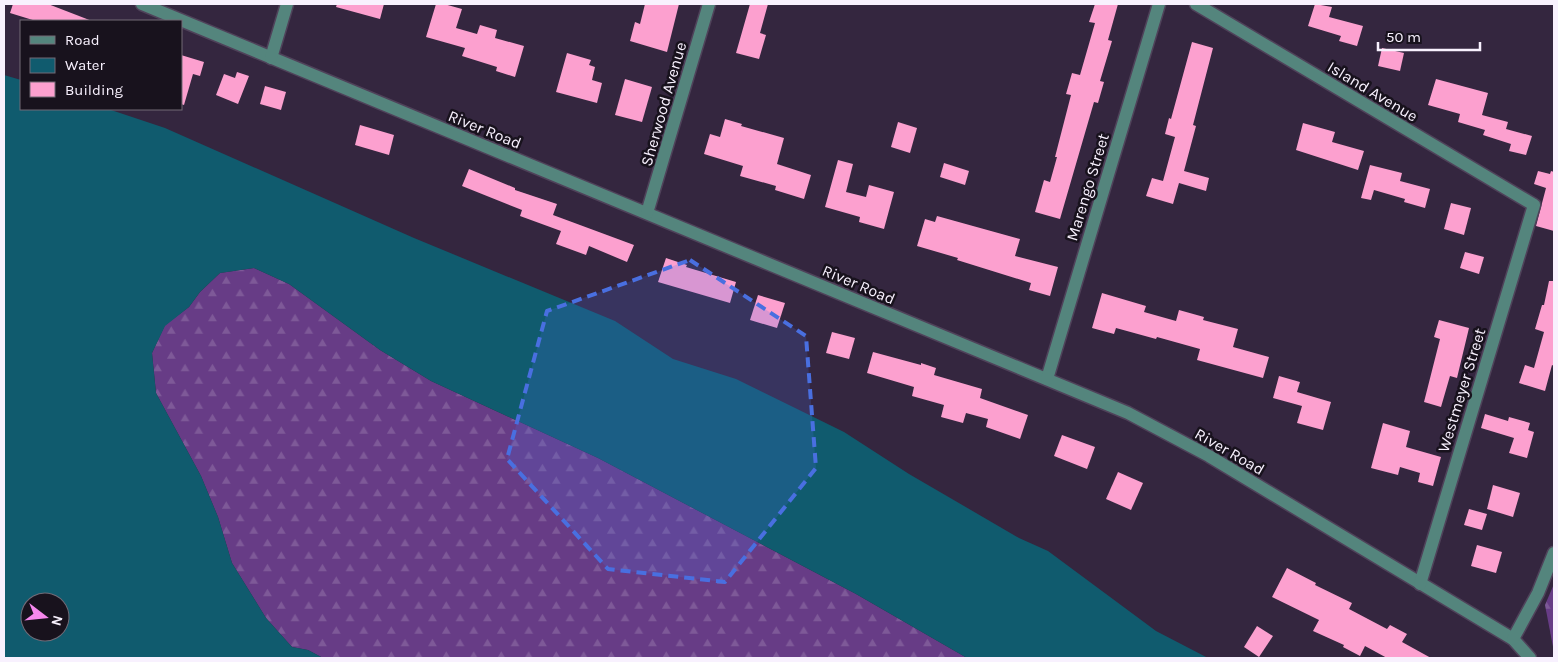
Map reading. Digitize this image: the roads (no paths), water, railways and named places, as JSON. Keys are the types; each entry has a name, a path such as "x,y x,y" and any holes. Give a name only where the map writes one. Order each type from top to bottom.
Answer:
{"street":[{"name":"River Road","path":"142,4 180,20"},
{"path":"271,58 287,4"},
{"name":"Sherwood Avenue","path":"648,214 709,4"},
{"name":"Marengo Street","path":"1047,379 1159,4"},
{"name":"Island Avenue","path":"1196,4 1534,205"},
{"name":"River Road","path":"182,21 1128,413 1340,534 1513,639 1530,658"},
{"name":"Westmeyer Street","path":"1420,584 1534,205"},
{"path":"1513,639 1538,593 1554,553"}],"water":[{"path":"4,75 20,80 20,110 111,110 165,128 414,238 615,321 673,359 736,379 844,432 909,474 1019,538 1048,551 1156,631 1208,658 967,658 856,594 598,458 431,381 380,350 289,284 254,268 220,273 200,292 189,307 165,326 152,353 156,393 201,476 218,517 232,563 266,618 292,647 308,650 323,658 4,658"}]}
